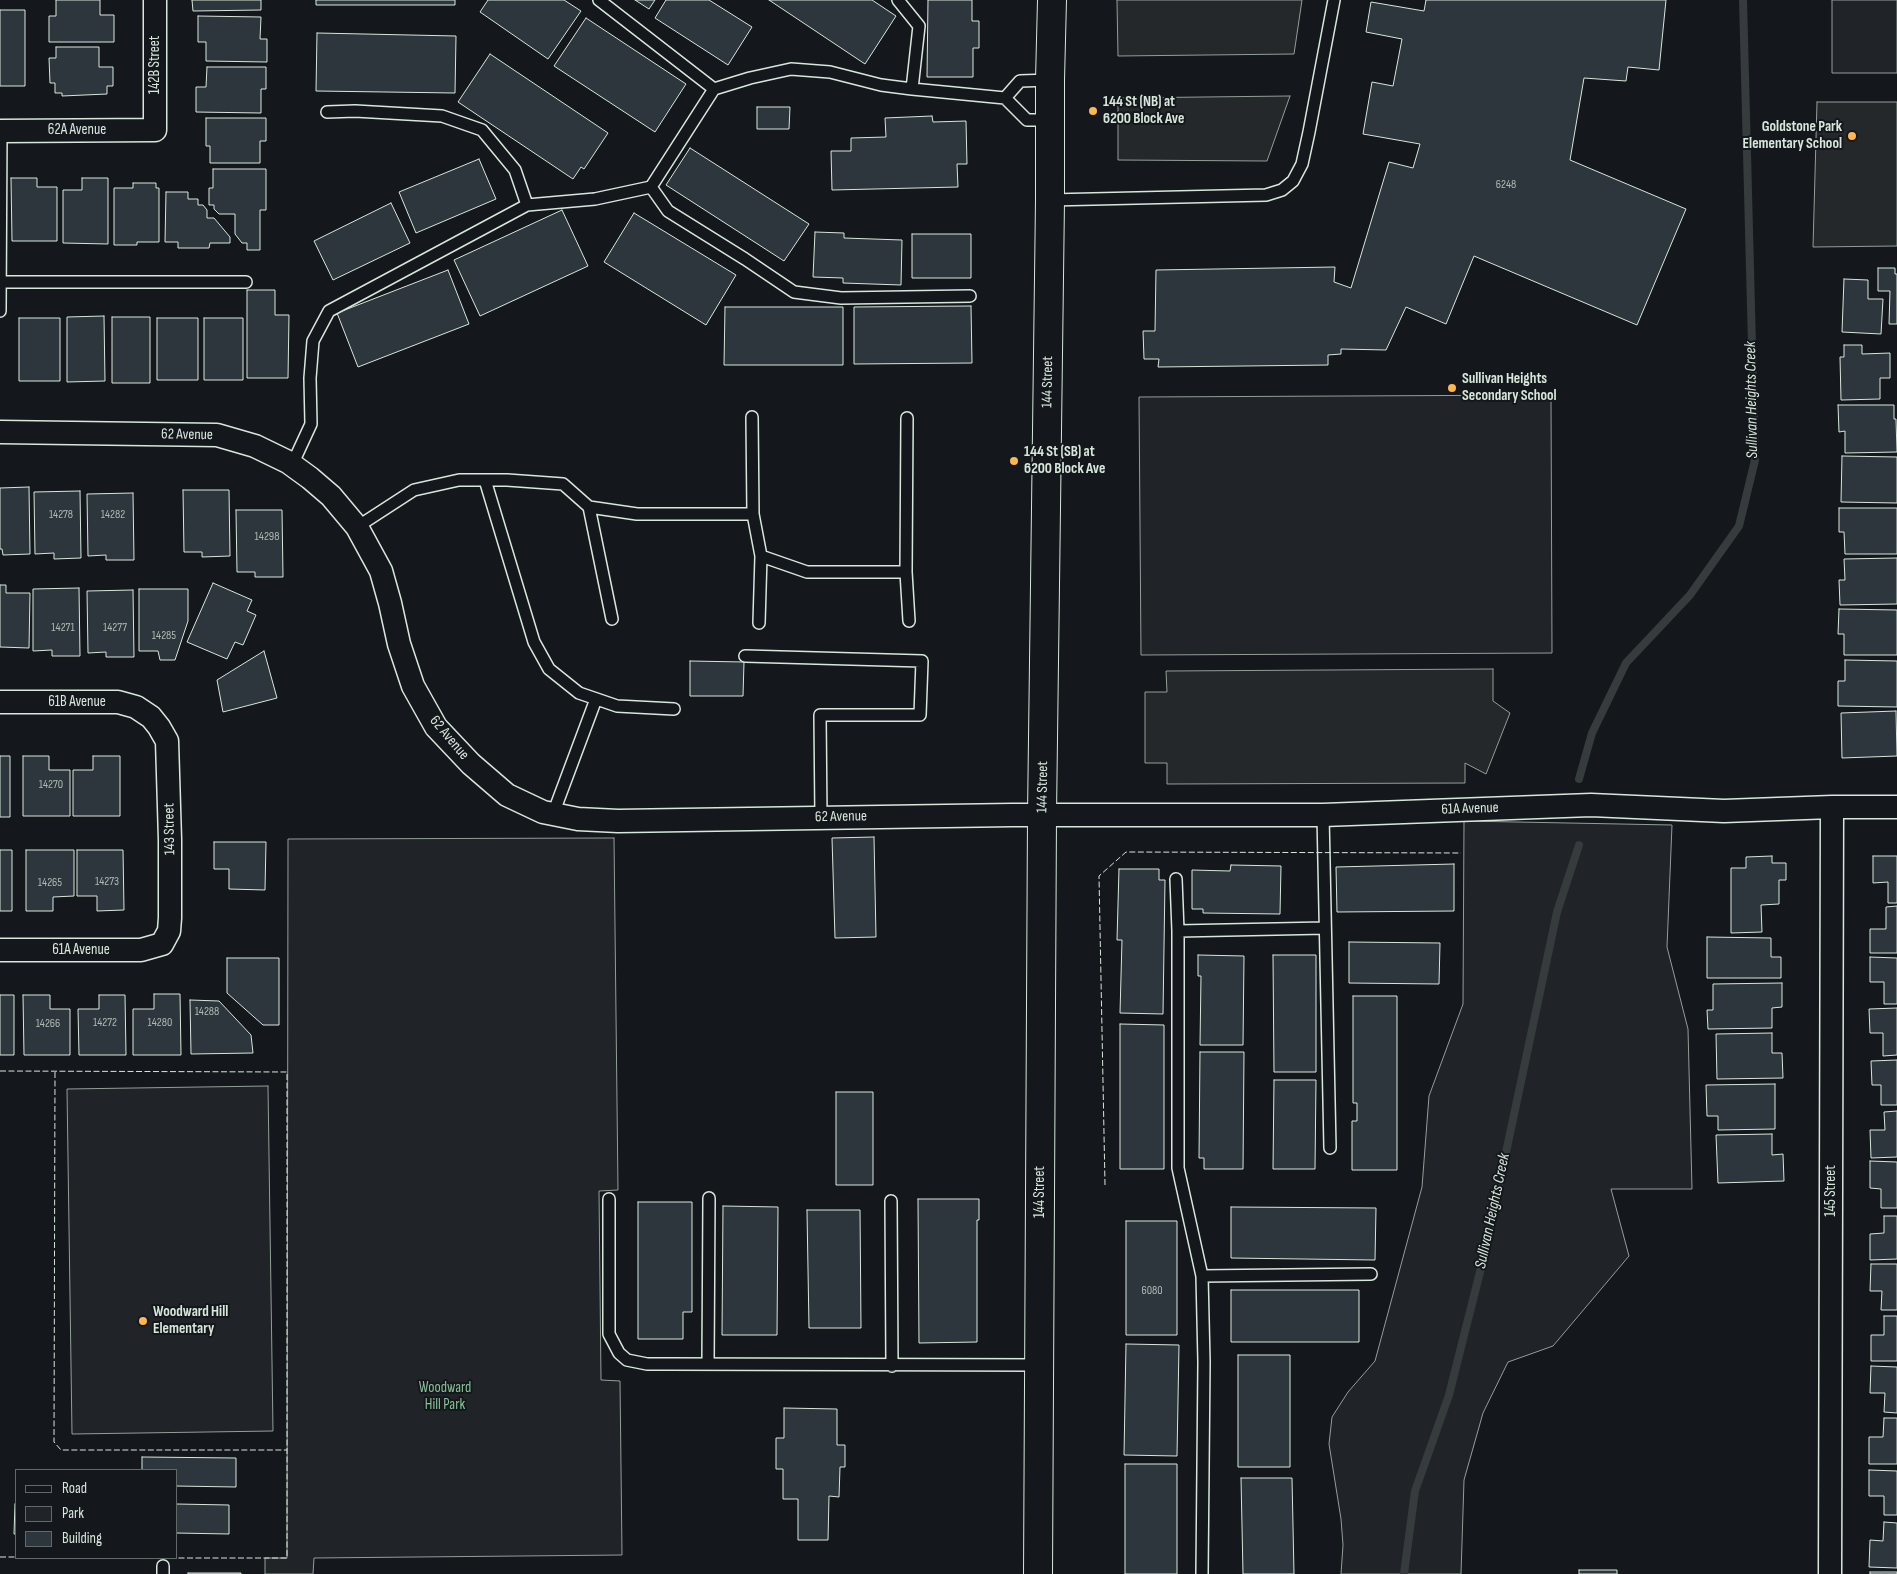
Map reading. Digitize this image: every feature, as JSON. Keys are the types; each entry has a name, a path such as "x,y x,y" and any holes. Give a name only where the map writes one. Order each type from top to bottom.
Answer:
{"main road":[{"name":"144 Street","path":"1038,1574 1042,816 1052,0"}],"street":[{"name":"142B Street","path":"155,0 155,130"},
{"name":"62A Avenue","path":"0,131 155,130"},
{"name":"62 Avenue","path":"0,432 217,435 255,446 292,465 331,496 357,527 381,571 399,644 413,686 436,727 471,764 507,795 543,812 578,819 618,821 1042,816"},
{"name":"61B Avenue","path":"0,702 118,702 136,707 150,717"},
{"name":"143 Street","path":"150,717 159,727 167,741 170,918 169,931 162,944"},
{"name":"61A Avenue","path":"1042,816 1323,815 1591,805 1724,811 1897,808"},
{"name":"145 Street","path":"1830,1574 1832,808"},
{"name":"61A Avenue","path":"0,950 140,950 162,944"}],"lane":[{"path":"600,0 714,89"},
{"path":"898,0 919,26 912,88"},
{"path":"1050,200 1266,195 1282,190 1293,181 1302,164 1334,0"},
{"path":"292,465 311,424 310,378 313,341 329,311 527,205 595,200 651,187 714,89 790,69 830,72 881,85 1006,98 1026,120 1050,120"},
{"path":"1006,98 1020,81 1050,80"},
{"path":"327,112 355,111 442,116 482,130 515,170 527,205"},
{"path":"0,131 0,312"},
{"path":"651,187 668,211 745,258 794,292 841,298 970,296"},
{"path":"0,282 246,282"},
{"path":"752,417 754,514 761,556 759,623"},
{"path":"907,418 906,572 908,620"},
{"path":"357,527 414,490 459,480 507,480 563,484 590,507 637,514 754,514"},
{"path":"485,480 534,642 549,669 579,693 596,699 618,706 674,709"},
{"path":"590,507 612,619"},
{"path":"761,556 808,572 906,572"},
{"path":"745,656 922,661 920,716 820,716 821,818"},
{"path":"554,814 596,699"},
{"path":"1323,815 1330,1148"},
{"path":"1176,879 1178,931 1178,1168 1202,1276 1204,1362 1202,1574"},
{"path":"1178,931 1325,928"},
{"path":"708,1364 709,1198"},
{"path":"609,1199 609,1334 619,1353 627,1360 647,1364 1039,1365"},
{"path":"890,1201 892,1366"},
{"path":"1202,1276 1371,1274"}],"green space":[{"path":"1832,0 1897,0 1897,73 1832,73"},
{"path":"1551,395 1552,653 1141,655 1139,397"},
{"path":"1464,821 1672,825 1667,947 1688,1029 1692,1189 1611,1189 1629,1256 1553,1346 1508,1362 1483,1413 1464,1480 1461,1574 1341,1574 1343,1545 1341,1519 1329,1444 1332,1417 1348,1392 1375,1361 1422,1187 1429,1096 1463,1004"},
{"name":"Woodward Hill Park","path":"614,838 618,1190 599,1191 601,1380 620,1381 622,1555 314,1558 313,1574 265,1574 265,1558 287,1558 288,839"},
{"path":"268,1086 273,1431 72,1434 67,1089"}],"shaded area":[{"path":"1117,0 1302,0 1294,54 1118,56"},
{"path":"1290,96 1267,161 1118,160 1118,98"},
{"path":"1817,102 1897,102 1897,246 1813,247"},
{"path":"1493,669 1493,701 1510,713 1486,774 1465,763 1465,783 1167,784 1167,763 1145,763 1145,692 1167,692 1166,671"}],"building":[{"path":"56,0 100,0 100,15 114,15 114,42 49,42 49,16 56,16"},
{"path":"192,0 261,0 261,10 193,11"},
{"path":"316,0 455,0 455,5 316,5"},
{"path":"488,0 564,0 581,11 548,59 480,12"},
{"path":"635,0 655,0 649,9"},
{"path":"666,0 709,0 752,27 728,65 655,18"},
{"path":"769,0 872,0 896,16 865,64"},
{"path":"928,0 972,0 972,21 979,21 979,48 973,48 973,77 927,77"},
{"path":"1426,0 1666,0 1659,70 1628,67 1626,81 1584,78 1570,160 1686,209 1637,325 1474,256 1446,324 1406,307 1386,350 1341,349 1341,354 1328,355 1328,365 1158,367 1159,359 1144,359 1143,331 1155,331 1156,270 1335,267 1334,282 1351,288 1389,162 1413,168 1420,144 1363,134 1372,82 1393,86 1402,39 1366,32 1371,2 1424,11"},
{"path":"0,10 25,10 25,86 0,86"},
{"path":"198,16 261,17 260,39 267,39 267,62 206,61 206,42 198,42"},
{"path":"586,18 686,84 655,132 554,66"},
{"path":"317,33 456,36 455,93 316,91"},
{"path":"56,47 99,47 99,67 113,67 113,86 107,86 107,94 62,96 62,93 55,93 55,83 50,83 49,58 56,58"},
{"path":"490,54 608,133 584,169 581,167 573,179 458,102"},
{"path":"207,67 266,67 266,89 261,89 261,113 196,112 196,87 206,87"},
{"path":"757,107 790,107 789,129 757,129"},
{"path":"932,116 933,122 966,121 967,164 957,164 958,187 832,190 831,151 851,151 851,138 886,137 885,118"},
{"path":"206,118 266,118 266,141 260,141 260,163 210,163 210,146 206,146"},
{"path":"690,148 809,224 784,261 666,185"},
{"path":"479,159 496,199 416,233 399,192"},
{"path":"213,169 266,169 266,210 260,210 260,250 247,250 247,243 242,243 235,234 235,214 219,214 214,209 214,205 209,205 209,188 213,188"},
{"path":"11,178 37,178 37,187 57,187 57,241 12,241"},
{"path":"82,178 108,178 108,244 63,243 63,190 82,190"},
{"path":"133,183 156,183 156,188 159,188 159,242 137,242 137,245 114,245 114,188 133,188"},
{"path":"166,192 188,192 188,199 198,199 198,205 203,205 207,210 207,218 214,218 230,237 230,243 210,243 209,248 178,248 178,242 165,242"},
{"path":"391,203 410,243 333,280 314,241"},
{"path":"562,210 588,266 480,316 454,260"},
{"path":"634,213 736,275 706,325 604,262"},
{"path":"815,232 844,233 844,238 902,240 901,285 843,283 843,278 813,277"},
{"path":"912,234 971,234 971,278 912,278"},
{"path":"1878,268 1895,268 1895,274 1897,274 1897,324 1889,324 1890,291 1878,291"},
{"path":"448,270 469,324 358,367 337,313"},
{"path":"1844,279 1868,280 1868,299 1883,299 1881,334 1842,332"},
{"path":"247,290 275,290 275,315 289,315 288,378 247,378"},
{"path":"971,306 972,363 854,364 854,307"},
{"path":"725,307 843,307 843,365 724,365"},
{"path":"104,316 105,381 67,382 67,317"},
{"path":"112,317 150,317 150,383 112,383"},
{"path":"19,318 60,318 60,381 19,381"},
{"path":"157,318 198,318 198,380 157,380"},
{"path":"204,318 243,318 243,380 204,380"},
{"path":"1844,345 1862,345 1862,354 1890,353 1890,378 1880,378 1880,399 1841,400 1840,357 1844,357"},
{"path":"1838,405 1894,405 1897,452 1845,453 1845,431 1839,432"},
{"path":"1842,456 1897,457 1897,503 1841,502"},
{"path":"29,487 30,554 3,555 2,549 0,549 0,488"},
{"path":"183,490 229,490 230,556 202,557 202,552 184,552"},
{"path":"80,491 81,558 54,559 54,553 35,554 34,492"},
{"path":"133,493 134,560 106,560 106,555 88,556 87,494"},
{"path":"1839,508 1897,508 1897,554 1845,554 1844,532 1839,532"},
{"path":"236,510 282,510 283,577 255,577 255,572 237,572"},
{"path":"1897,558 1897,604 1840,605 1839,580 1845,580 1844,559"},
{"path":"213,583 252,600 247,611 256,615 243,645 235,642 227,659 187,642"},
{"path":"0,585 6,585 6,593 30,593 29,648 0,647"},
{"path":"79,588 80,656 52,656 52,650 33,651 33,589"},
{"path":"139,589 188,589 188,621 175,660 160,660 158,651 139,651"},
{"path":"133,590 134,657 106,657 106,652 88,653 87,591"},
{"path":"1839,609 1897,610 1897,655 1844,655 1844,634 1838,634"},
{"path":"264,651 277,698 223,712 217,680"},
{"path":"1845,660 1897,661 1897,707 1838,706 1838,681 1845,681"},
{"path":"690,661 744,662 743,696 690,696"},
{"path":"1896,711 1897,756 1842,758 1841,713"},
{"path":"0,756 10,756 10,817 0,817"},
{"path":"23,756 49,756 49,770 70,770 70,816 23,816"},
{"path":"93,756 120,756 120,816 73,816 73,770 93,770"},
{"path":"874,837 876,937 835,938 832,838"},
{"path":"214,842 266,842 265,890 229,889 229,869 214,869"},
{"path":"0,850 12,850 12,911 0,911"},
{"path":"26,850 74,850 74,896 53,897 53,911 26,911"},
{"path":"77,850 123,850 124,910 97,911 97,896 77,896"},
{"path":"1772,856 1772,863 1786,863 1786,880 1779,880 1779,904 1761,905 1762,932 1731,933 1731,868 1746,868 1746,857"},
{"path":"1873,856 1897,856 1897,903 1888,903 1888,882 1873,883"},
{"path":"1454,864 1454,911 1337,912 1336,867"},
{"path":"1231,865 1281,866 1280,914 1203,913 1203,909 1192,909 1192,870 1230,871"},
{"path":"1119,869 1159,869 1159,880 1165,880 1163,1014 1120,1013 1122,940 1117,940"},
{"path":"1897,906 1897,953 1870,953 1870,929 1886,929 1886,907"},
{"path":"1707,937 1771,938 1771,957 1781,957 1781,978 1707,978"},
{"path":"1349,942 1440,943 1439,984 1349,983"},
{"path":"1198,955 1244,956 1243,1045 1200,1045 1201,976 1198,976"},
{"path":"1273,955 1316,955 1316,1072 1274,1072"},
{"path":"1870,957 1897,958 1897,1004 1884,1004 1884,982 1870,982"},
{"path":"227,958 279,958 279,1025 263,1025 227,993"},
{"path":"1782,983 1782,1007 1772,1008 1772,1028 1708,1029 1707,1010 1713,1010 1713,984"},
{"path":"154,994 180,994 181,1055 133,1055 133,1009 154,1009"},
{"path":"0,995 14,995 14,1055 0,1055"},
{"path":"23,995 50,995 50,1009 70,1009 70,1055 24,1055"},
{"path":"99,995 125,995 126,1055 79,1055 78,1009 99,1009"},
{"path":"1353,996 1397,996 1397,1170 1352,1170 1352,1121 1357,1121 1357,1103 1353,1103"},
{"path":"190,1000 219,1001 251,1035 253,1053 191,1054"},
{"path":"1897,1008 1897,1055 1883,1056 1883,1033 1870,1033 1869,1009"},
{"path":"1120,1024 1164,1025 1164,1169 1120,1169"},
{"path":"1772,1033 1772,1053 1782,1053 1783,1078 1717,1079 1716,1034"},
{"path":"1200,1052 1244,1052 1243,1169 1204,1169 1204,1158 1199,1158"},
{"path":"1897,1060 1897,1105 1881,1105 1881,1085 1872,1085 1871,1061"},
{"path":"1274,1080 1316,1080 1315,1169 1273,1169"},
{"path":"1775,1084 1775,1129 1718,1130 1718,1116 1707,1116 1706,1085"},
{"path":"836,1092 873,1092 873,1185 836,1185"},
{"path":"1897,1111 1897,1157 1871,1158 1870,1130 1885,1130 1884,1112"},
{"path":"1772,1134 1772,1155 1783,1154 1784,1181 1718,1183 1716,1135"},
{"path":"1870,1161 1897,1162 1897,1208 1881,1208 1881,1189 1870,1188"},
{"path":"918,1199 979,1199 979,1220 977,1220 977,1342 919,1343"},
{"path":"638,1202 692,1202 692,1312 683,1312 683,1339 638,1339"},
{"path":"723,1206 778,1207 777,1335 722,1335"},
{"path":"1231,1207 1376,1208 1375,1260 1231,1258"},
{"path":"807,1210 860,1210 861,1328 809,1328"},
{"path":"1884,1216 1897,1216 1897,1259 1870,1260 1870,1234 1884,1233"},
{"path":"1126,1221 1177,1221 1177,1335 1126,1335"},
{"path":"1871,1264 1897,1264 1897,1310 1881,1310 1882,1291 1870,1291"},
{"path":"1231,1290 1359,1290 1359,1342 1231,1342"},
{"path":"1884,1316 1897,1316 1897,1361 1871,1361 1871,1335 1884,1335"},
{"path":"1126,1344 1179,1345 1177,1456 1124,1455"},
{"path":"1238,1355 1290,1355 1290,1467 1238,1467"},
{"path":"1871,1366 1897,1367 1897,1413 1884,1412 1885,1393 1870,1393"},
{"path":"784,1408 837,1409 837,1445 845,1445 845,1467 840,1467 839,1497 829,1496 828,1540 798,1540 798,1499 783,1499 783,1469 776,1469 776,1438 784,1438"},
{"path":"1884,1418 1897,1418 1897,1464 1869,1464 1869,1437 1883,1437"},
{"path":"142,1457 236,1458 236,1487 178,1486 178,1469 142,1469"},
{"path":"1125,1464 1177,1464 1177,1574 1125,1574"},
{"path":"1869,1470 1897,1471 1897,1515 1884,1515 1884,1496 1869,1496"},
{"path":"1241,1478 1292,1478 1294,1574 1243,1574"},
{"path":"178,1504 229,1505 229,1534 178,1533"},
{"path":"1884,1522 1897,1523 1897,1568 1869,1567 1870,1540 1883,1541"},
{"path":"1579,1570 1617,1570 1617,1574 1579,1574"},
{"path":"1870,1572 1897,1572 1897,1574 1870,1574"},
{"path":"241,1573 241,1574 188,1574"}],"waterway":[{"name":"Sullivan Heights Creek","path":"1579,779 1592,733 1626,663 1690,595 1739,526 1755,460 1743,0"},
{"name":"Sullivan Heights Creek","path":"1404,1574 1415,1491 1449,1395 1484,1256 1557,912 1579,845"}],"fence":[{"path":"1105,1185 1099,876 1126,852 1461,853"},
{"path":"0,1071 287,1072 287,1558 178,1558"},
{"path":"55,1072 54,1442 61,1450 287,1450"},
{"path":"0,1557 15,1557"}],"place":[{"name":"144 St (NB) at 6200 Block Ave","path":"1093,111"},
{"name":"Goldstone Park Elementary School","path":"1852,136"},
{"name":"Sullivan Heights Secondary School","path":"1452,388"},
{"name":"144 St (SB) at 6200 Block Ave","path":"1014,461"},
{"name":"Woodward Hill Elementary","path":"143,1321"}]}
